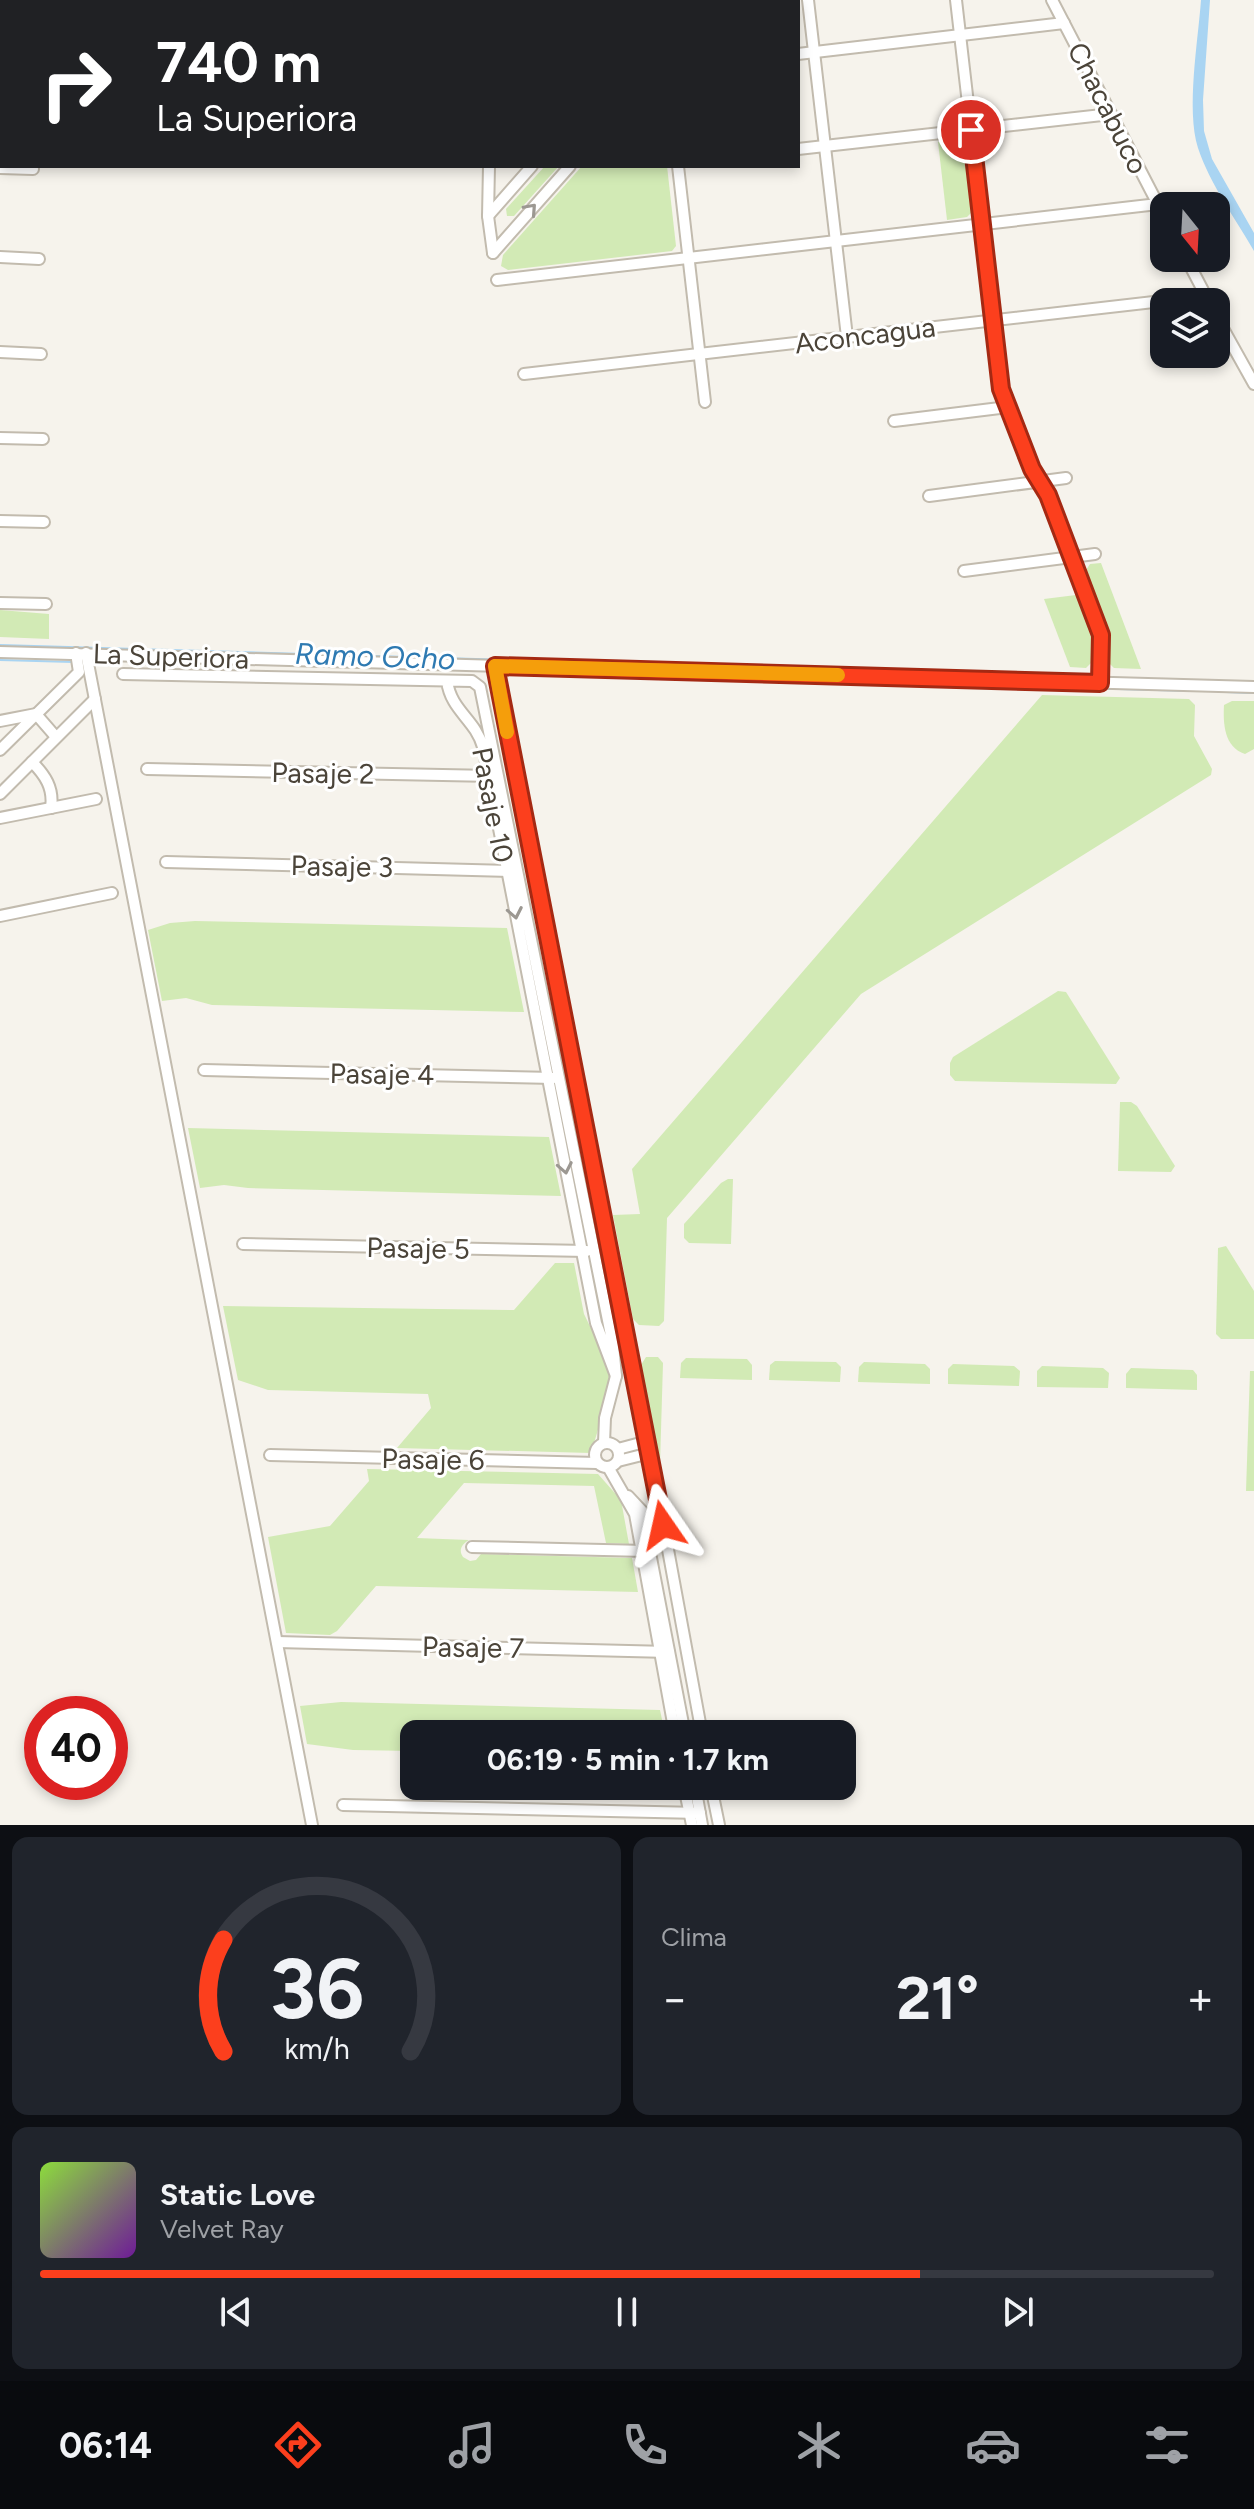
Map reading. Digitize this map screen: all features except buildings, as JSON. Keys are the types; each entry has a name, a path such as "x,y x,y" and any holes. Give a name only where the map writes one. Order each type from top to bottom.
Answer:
{"street":[{"path":"808,0 847,337"},
{"path":"956,0 1001,389 1101,635 1100,683"},
{"name":"Chacabuco","path":"1052,0 1152,192"},
{"path":"800,54 1064,23"},
{"path":"800,149 1111,114"},
{"path":"0,168 33,168"},
{"path":"489,168 488,216 493,253 568,168"},
{"path":"488,216 530,168"},
{"path":"678,168 705,402"},
{"path":"497,280 1150,205"},
{"path":"0,257 39,259"},
{"name":"Aconcagua","path":"524,374 1150,305"},
{"path":"1230,341 1254,384"},
{"path":"0,352 41,354"},
{"path":"894,421 1008,407"},
{"path":"0,438 43,439"},
{"path":"929,496 1066,478"},
{"path":"0,521 44,522"},
{"path":"964,571 1095,554"},
{"path":"0,603 46,604"},
{"name":"La Superiora","path":"0,652 1254,687"},
{"path":"81,653 95,699 312,1825"},
{"path":"0,750 79,672 81,653"},
{"path":"495,666 649,1447 699,1720"},
{"path":"123,674 447,681"},
{"name":"Pasaje 10","path":"494,776 479,731 451,700 447,681 472,681 480,687 494,776 587,1252 613,1345 616,1376 605,1418 604,1443 595,1451 610,1460"},
{"path":"0,794 95,699"},
{"path":"0,721 36,714"},
{"path":"36,714 56,737"},
{"path":"32,762 47,780 53,798 51,808"},
{"name":"Pasaje 2","path":"147,769 494,776"},
{"path":"0,818 96,799"},
{"name":"Pasaje 3","path":"166,862 512,870"},
{"path":"0,916 112,893"},
{"name":"Pasaje 4","path":"204,1070 554,1078"},
{"name":"Pasaje 5","path":"243,1244 587,1252"},
{"path":"604,1443 612,1444 610,1460 621,1490 635,1514 646,1551 673,1720"},
{"name":"Pasaje 6","path":"270,1455 610,1460 649,1447"},
{"path":"472,1547 646,1551"},
{"name":"Pasaje 7","path":"277,1642 664,1652"},
{"path":"664,1652 681,1720"},
{"path":"689,1800 702,1825"},
{"path":"692,1825 694,1800"},
{"path":"714,1800 719,1825"},
{"path":"343,1805 694,1812"}],"green space":[{"path":"959,140 964,144 972,212 967,217 947,220 938,142"},
{"path":"543,168 557,168 514,216 507,216 506,209"},
{"path":"580,168 667,168 676,246 672,251 508,270 501,266 503,255"},
{"path":"1101,563 1141,669 1114,668 1109,663 1110,633 1086,570 1090,564"},
{"path":"1076,595 1092,637 1091,663 1086,668 1070,667 1044,599"},
{"path":"0,610 49,614 49,639 0,637"},
{"path":"1042,695 1189,699 1195,705 1194,736 1212,769 1211,775 861,994 667,1218 664,1321 659,1326 639,1325 633,1319 613,1215 640,1214 632,1169"},
{"path":"1232,701 1254,701 1254,749 1245,754 1233,746 1226,734 1224,705"},
{"path":"170,923 507,928 524,1012 212,1005 186,998 162,1001 148,930"},
{"path":"1058,991 1066,992 1120,1078 1116,1084 955,1081 950,1075 953,1057"},
{"path":"1120,1102 1131,1102 1137,1106 1175,1166 1171,1172 1118,1171"},
{"path":"188,1128 549,1137 561,1196 224,1185 200,1188"},
{"path":"728,1179 733,1179 731,1244 689,1243 684,1238 684,1224"},
{"path":"1226,1246 1254,1291 1254,1339 1221,1339 1216,1334 1218,1248"},
{"path":"555,1263 574,1263 584,1314 610,1367 612,1383 591,1453 397,1448 431,1408 428,1394 268,1390 238,1380 223,1306 514,1310"},
{"path":"646,1357 658,1357 663,1363 660,1464 641,1365"},
{"path":"686,1358 747,1359 752,1365 752,1380 680,1378 681,1363"},
{"path":"775,1361 836,1362 841,1367 840,1382 769,1380 770,1365"},
{"path":"864,1362 925,1364 930,1369 930,1384 858,1382 859,1367"},
{"path":"953,1364 1014,1366 1020,1371 1019,1386 948,1384 948,1369"},
{"path":"1042,1366 1103,1368 1109,1373 1108,1388 1037,1387 1037,1371"},
{"path":"1131,1368 1193,1370 1197,1375 1197,1390 1126,1388 1126,1374"},
{"path":"1250,1371 1254,1371 1254,1491 1246,1491"},
{"path":"367,1469 598,1474 621,1500 629,1544 606,1543 594,1486 464,1483 417,1538 469,1540 461,1552 470,1561 481,1554 632,1558 638,1592 376,1586 330,1635 286,1633 268,1537 330,1526 369,1481"},
{"path":"341,1702 660,1710 662,1720 400,1720 400,1751 353,1750 307,1744 300,1706"}],"water":[{"path":"1201,0 1210,0 1203,100 1204,131 1212,159 1254,233 1254,251 1230,212 1230,192 1218,192 1198,148 1193,114"}],"waterway":[{"name":"Ramo Ocho","path":"0,645 1086,677"},
{"path":"0,660 73,662"},
{"path":"499,672 1194,691"},
{"name":"Ramo Ocho","path":"1114,678 1254,682"},
{"path":"1226,692 1254,693"}],"slow traffic":[{"path":"507,732 495,666 838,675"}],"route":[{"path":"663,1525 495,666 1100,683 1101,635 1048,495 1032,469 1001,389 971,130"}]}
